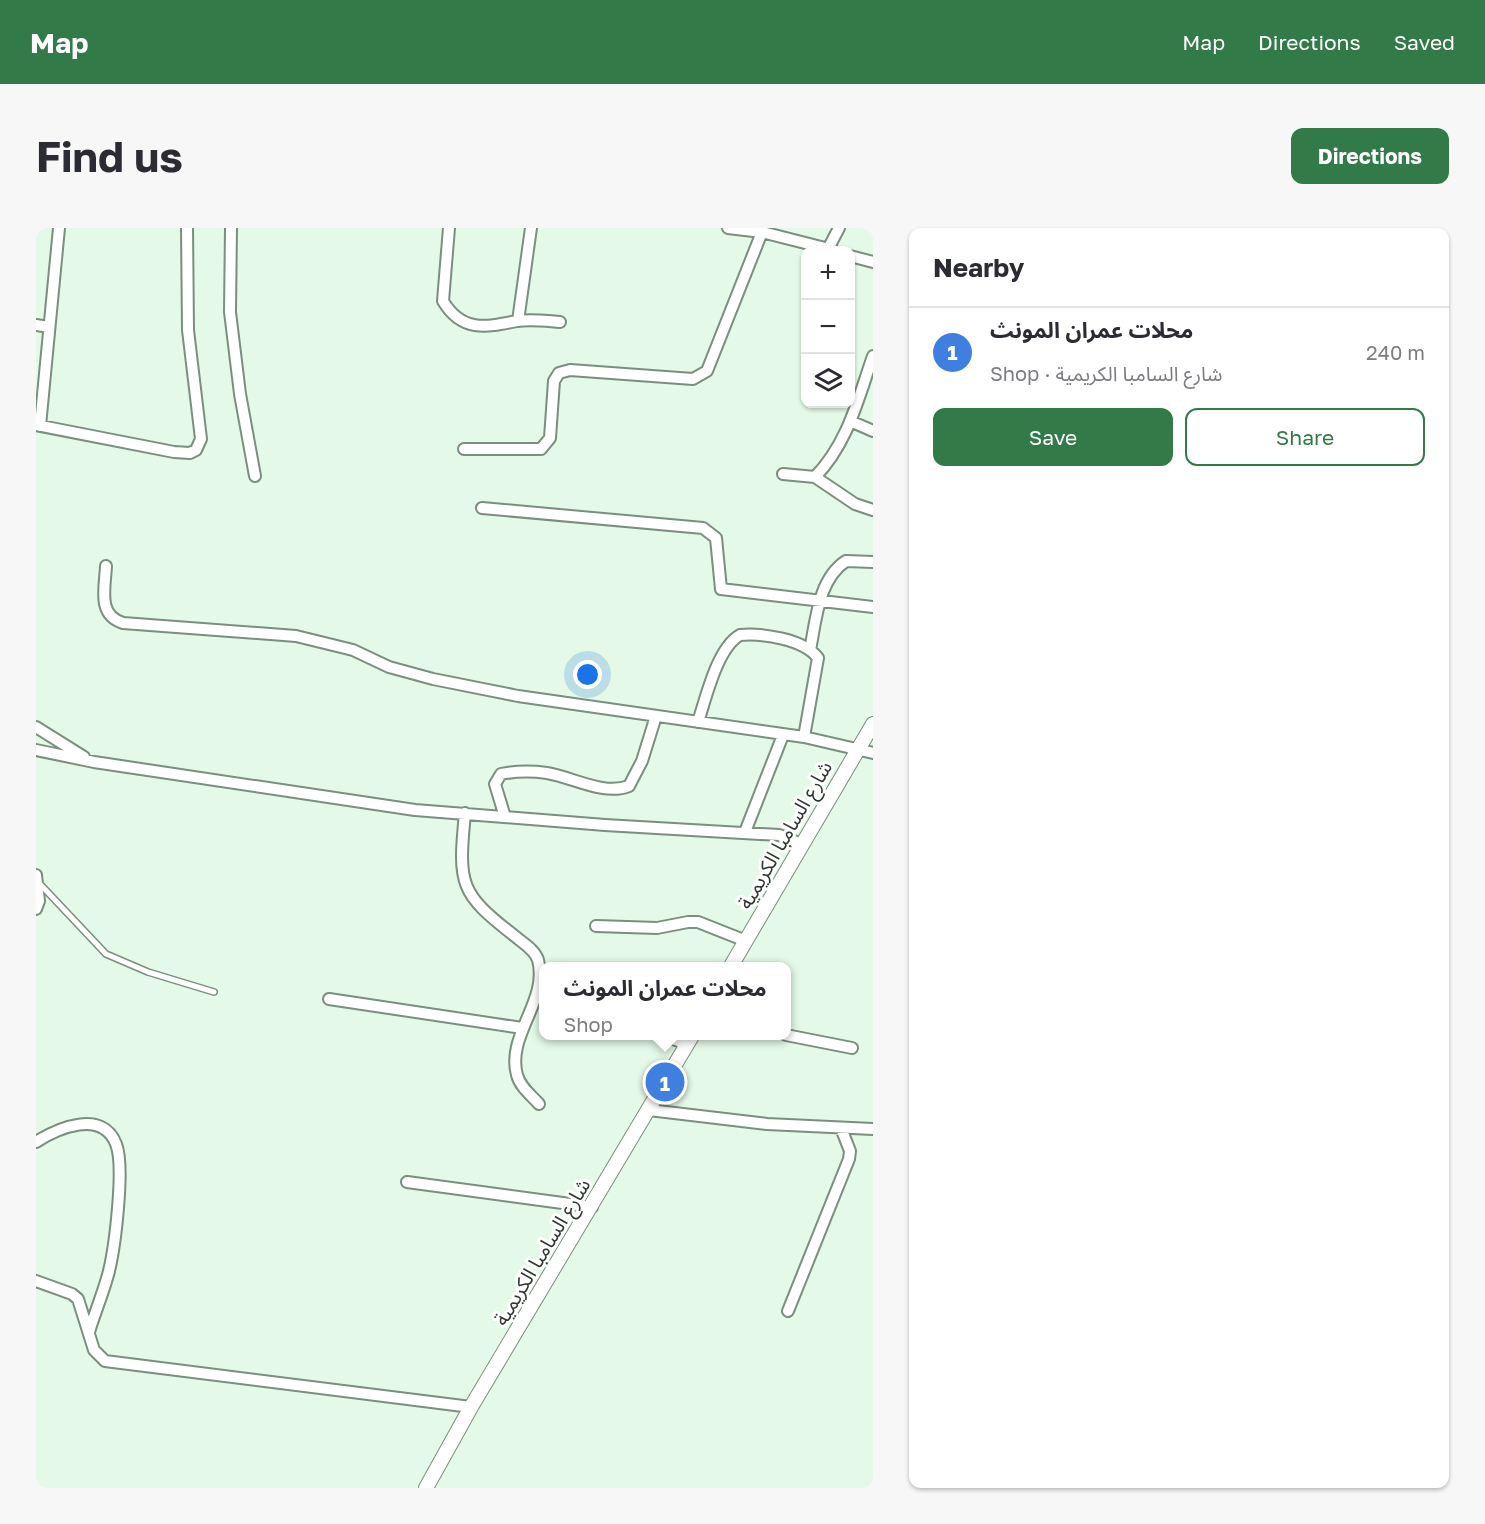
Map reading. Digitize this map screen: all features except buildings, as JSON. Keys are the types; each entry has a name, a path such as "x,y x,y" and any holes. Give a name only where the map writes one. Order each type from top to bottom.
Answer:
{"main road":[{"name":"شارع السامبا الكريمية","path":"733,962 873,724"},
{"name":"شارع السامبا الكريمية","path":"426,1488 471,1407 592,1207 689,1040"}],"street":[{"path":"59,228 38,426 174,452 190,453 196,450 201,439 188,330 187,228"},
{"path":"231,228 230,312 240,394 255,476"},
{"path":"449,228 443,301 459,319 476,327 495,327 518,321 560,322"},
{"path":"518,321 531,228"},
{"path":"728,228 762,232 815,246"},
{"path":"832,246 839,228"},
{"path":"464,449 541,449 546,445 550,438 554,381 559,373 570,370 693,379 701,376 707,371 762,232"},
{"path":"855,257 873,262"},
{"path":"36,325 49,327"},
{"path":"815,477 828,464 843,440 873,356"},
{"path":"850,421 873,431"},
{"path":"783,474 815,477 855,504 873,510"},
{"path":"482,507 703,528 709,530 716,538 721,589 873,607"},
{"path":"810,650 820,599 838,566 854,560 873,562"},
{"path":"106,566 105,608 110,617 123,623 296,636 353,650 413,675 518,696 804,737 873,753"},
{"path":"698,722 714,676 733,639 749,634 810,650 818,662 804,737"},
{"path":"505,817 495,784 501,774 516,771 547,773 621,790 629,786 642,761 656,716"},
{"path":"36,727 94,762"},
{"path":"745,832 783,735"},
{"path":"36,750 94,762 322,798 505,817 779,835 801,844"},
{"path":"465,813 462,867 465,884 480,909 534,953 539,982"},
{"path":"36,909 39,901 37,878"},
{"path":"596,926 657,928 698,922 746,941"},
{"path":"539,997 522,1028 517,1051 517,1075 521,1085 539,1104"},
{"path":"328,999 522,1028"},
{"path":"791,1036 852,1048"},
{"path":"649,1110 692,1117 873,1129"},
{"path":"36,1142 67,1126 89,1124 111,1136 116,1144 118,1197 114,1248 89,1332"},
{"path":"788,1311 849,1159 850,1151 841,1128"},
{"path":"407,1182 592,1207"},
{"path":"36,1281 72,1294 82,1305 99,1357 116,1364 471,1407"}],"lane":[{"path":"37,878 106,954 148,972 214,992"}],"place":[{"name":"محلات عمران المونث","path":"665,1082"}]}
